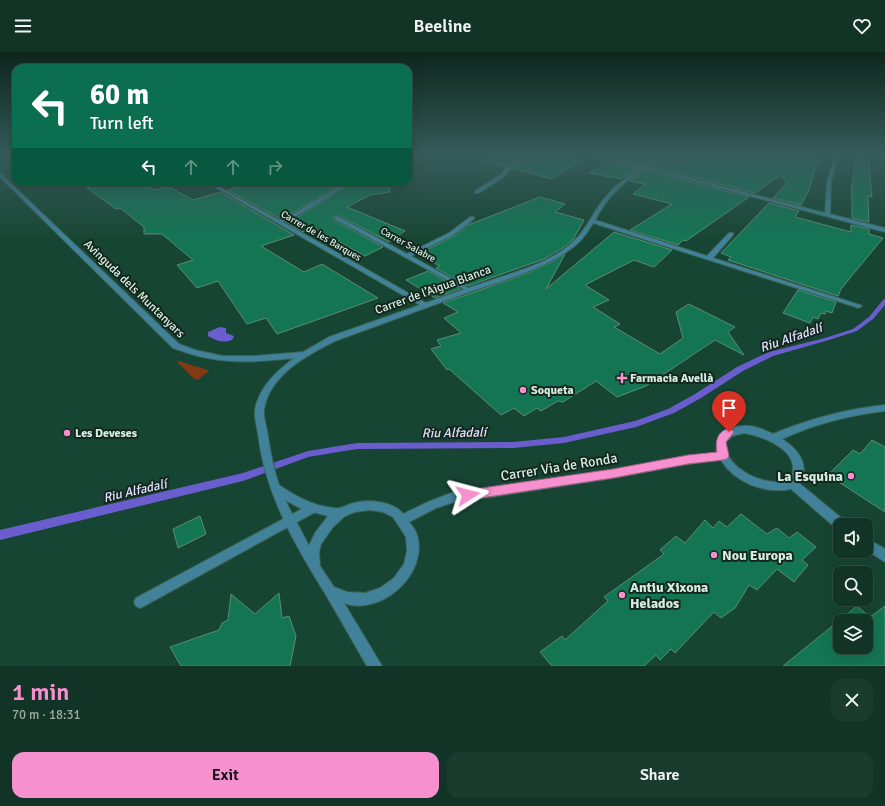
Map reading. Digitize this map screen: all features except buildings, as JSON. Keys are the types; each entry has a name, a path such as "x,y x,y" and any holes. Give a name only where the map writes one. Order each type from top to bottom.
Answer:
{"street":[{"path":"477,192 490,184"},
{"name":"Carrer de l’Aigua Blanca","path":"315,568 288,522 275,488 264,450 260,409 265,395 272,383 282,372 303,354 332,339 519,272 555,256 577,242 583,236 611,194 624,184"},
{"path":"708,184 885,230"},
{"path":"827,215 829,184"},
{"name":"Avinguda dels Muntanyars","path":"15,186 176,346 193,354 220,359 262,358 303,354"},
{"name":"Carrer de les Barques","path":"215,186 425,305"},
{"path":"278,222 295,215 343,186"},
{"name":"Carrer Salabre","path":"337,218 469,290"},
{"path":"407,256 442,240 472,218"},
{"path":"592,221 858,306"},
{"path":"708,259 731,234"},
{"path":"774,438 797,428 844,413 885,408"},
{"path":"735,430 754,430 774,438 792,453 799,465 798,477 793,484 770,486 755,482 741,475 730,466 723,456 721,442 724,436 735,430"},
{"name":"Carrer Via de Ronda","path":"402,520 432,505 451,498 613,474 688,460 723,456"},
{"path":"793,484 833,518"},
{"path":"275,488 302,505 326,512 341,513"},
{"path":"330,591 346,598 365,599 383,593 398,582 409,567 413,551 412,536 397,514 384,508 370,505 356,507 341,513 329,522 319,534 314,549 313,564 315,568 375,666"},
{"path":"140,602 313,508"},
{"path":"873,548 885,556"}],"shaded area":[{"path":"220,327 226,328 226,333 234,336 233,339 230,341 220,341 208,336 208,332"},
{"path":"180,361 209,371 198,380 194,379 177,362"}],"waterway":[{"name":"Riu Alfadalí","path":"0,535 243,477 308,454 357,446 513,445 564,440 636,424 671,411 698,396 740,369 771,354 855,330 871,318 885,301"}],"place":[{"name":"Farmacia Avellà","path":"622,378"},
{"name":"Soqueta","path":"523,390"},
{"name":"Les Deveses","path":"67,433"},
{"name":"La Esquina","path":"851,476"},
{"name":"Nou Europa","path":"714,555"},
{"name":"Antiu Xixona Helados","path":"622,595"}],"route":[{"path":"468,495 613,474 688,460 723,456 721,442 724,436 729,432"}]}
